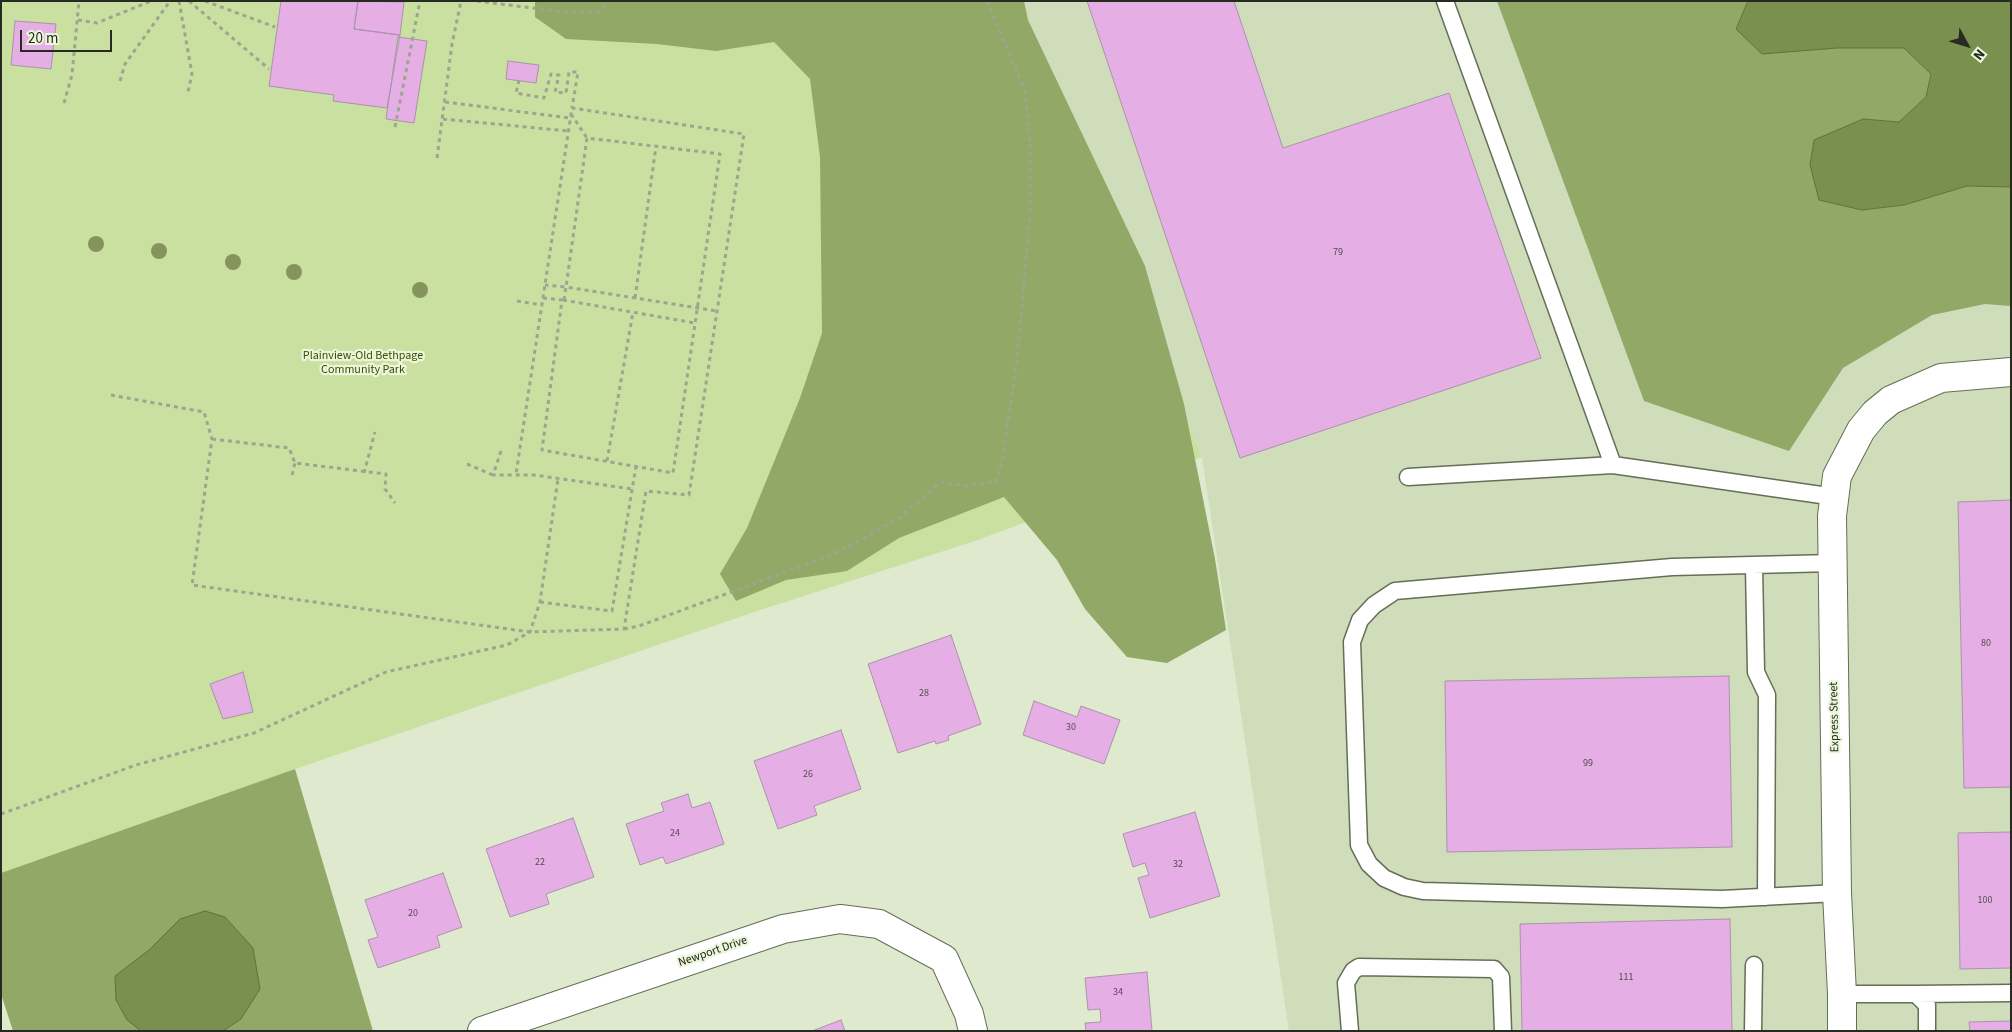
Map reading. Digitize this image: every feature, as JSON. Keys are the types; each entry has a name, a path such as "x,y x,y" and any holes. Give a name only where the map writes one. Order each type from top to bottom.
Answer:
{"street":[{"name":"Express Street","path":"1842,1031 1837,893 1832,516 1838,476 1861,430 1875,413 1891,400 1941,378 2011,372"},
{"name":"Newport Drive","path":"482,1031 783,928 840,919 879,924 944,959 969,1014 973,1031"}],"lane":[{"path":"1445,1 1613,464"},
{"path":"1408,477 1613,464 1835,497"},
{"path":"1833,563 1672,567 1395,591 1374,605 1360,620 1352,642 1359,844 1369,864 1384,878 1404,888 1433,891 1722,899 1837,893"},
{"path":"1754,566 1756,672 1767,695 1766,897"},
{"path":"1753,1031 1754,965"},
{"path":"1350,1031 1346,983 1353,971 1359,967 1369,967 1494,969 1502,977 1503,1031"},
{"path":"1842,994 2011,993"},
{"path":"1916,994 1926,1005 1927,1031"}],"path":[{"path":"64,103 72,75 79,1"},
{"path":"78,20 97,23 151,1"},
{"path":"120,81 125,64 170,1"},
{"path":"179,1 192,74 188,92"},
{"path":"189,1 268,69"},
{"path":"205,1 275,27"},
{"path":"395,127 420,1"},
{"path":"437,158 452,44 460,1"},
{"path":"477,1 564,12 597,12 610,1"},
{"path":"111,395 204,412 212,439 192,585 530,632 624,629 640,626 829,556 900,517 941,482 964,486 996,482 1002,461 1019,341 1030,216 1030,142 1026,91 987,1"},
{"path":"516,474 578,72 569,72 566,93 555,92 558,75 551,74 544,98 516,93 519,80"},
{"path":"445,102 570,116 587,138 720,154 672,472 542,450 587,138"},
{"path":"572,108 744,134 689,495 646,491 624,629"},
{"path":"443,119 568,131"},
{"path":"634,298 656,146"},
{"path":"545,285 717,311"},
{"path":"543,298 695,323"},
{"path":"517,301 542,305"},
{"path":"606,461 633,312"},
{"path":"364,473 375,432"},
{"path":"212,439 289,448 295,463 292,475"},
{"path":"493,475 501,451"},
{"path":"295,463 364,473 386,474 384,489 395,503"},
{"path":"468,464 493,475 516,474 632,489"},
{"path":"540,602 612,611 636,466"},
{"path":"1,814 136,765 254,733 386,672 507,645 530,632 540,602 558,479"}],"shaded area":[{"path":"535,1 1024,1 1028,20 1145,266 1184,404 1215,559 1226,630 1167,663 1127,657 1085,609 1057,560 1004,497 899,538 847,571 786,580 736,601 720,574 747,528 800,398 822,333 820,157 810,79 774,42 716,51 657,44 566,39 535,17"},
{"path":"1013,1 2011,1 2011,1031 1289,1031 1202,457"},
{"path":"1497,1 1748,1 1736,29 1837,48 1904,48 1931,74 1926,97 1899,122 1862,119 1819,200 1862,210 1904,205 1967,186 2011,187 2011,306 1985,304 1932,315 1843,368 1789,451 1644,401"},
{"path":"1748,1 2011,1 2011,187 1967,186 1904,205 1862,210 1819,200 1810,165 1814,140 1863,119 1899,122 1926,97 1931,74 1904,48 1837,48 1762,54 1736,29"},
{"path":"295,769 373,1031 13,1031 1,994 1,873"},
{"path":"205,911 225,917 253,948 260,989 241,1019 223,1031 141,1031 127,1020 116,1000 115,976 149,950 180,919"}],"green space":[{"name":"Plainview-Old Bethpage Community Park","path":"1,1 1013,1 1202,457 975,541 760,610 295,769 1,873"}],"building":[{"path":"281,1 358,1 354,29 400,35 387,108 333,101 334,95 269,86"},
{"path":"358,1 404,2 400,35 354,29"},
{"path":"1087,1 1234,1 1283,148 1449,93 1541,358 1240,458"},
{"path":"15,21 56,24 51,69 11,65"},
{"path":"398,37 427,41 414,123 386,119"},
{"path":"508,61 539,65 536,83 506,79"},
{"path":"2011,500 2011,787 1964,788 1958,502"},
{"path":"951,635 981,724 948,736 949,740 936,744 935,741 898,753 868,664"},
{"path":"243,672 253,712 223,719 210,684"},
{"path":"1729,676 1732,847 1447,852 1445,681"},
{"path":"1034,701 1077,717 1081,706 1120,720 1104,764 1023,735"},
{"path":"841,730 861,789 814,806 817,815 778,829 754,761"},
{"path":"688,794 692,808 710,802 724,844 666,864 663,857 640,865 626,824 664,811 661,803"},
{"path":"1195,812 1220,896 1150,918 1138,878 1149,875 1145,863 1133,867 1123,834"},
{"path":"573,818 594,877 546,894 549,904 510,917 486,849"},
{"path":"2011,832 2011,968 1960,969 1958,833"},
{"path":"443,873 462,927 437,936 440,947 378,968 368,940 378,937 365,900"},
{"path":"1730,919 1732,1031 1522,1031 1520,924"},
{"path":"1147,972 1152,1031 1086,1031 1085,1023 1101,1022 1100,1009 1088,1010 1085,978"},
{"path":"841,1020 845,1031 812,1031"},
{"path":"2011,1021 2011,1031 1970,1031 1969,1022"}]}
